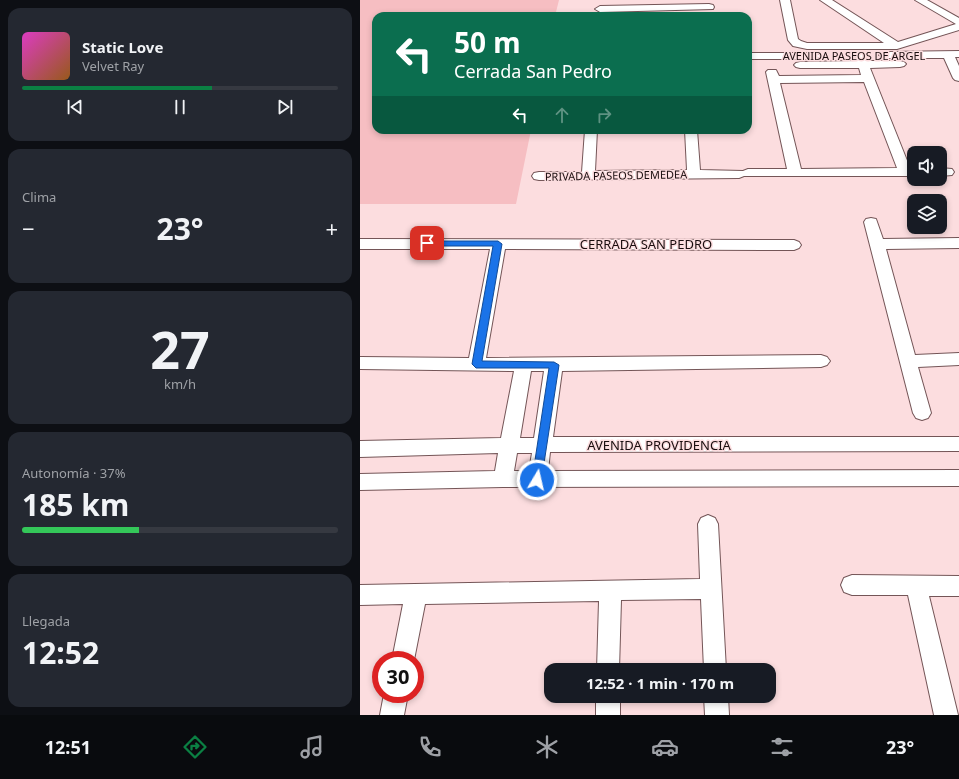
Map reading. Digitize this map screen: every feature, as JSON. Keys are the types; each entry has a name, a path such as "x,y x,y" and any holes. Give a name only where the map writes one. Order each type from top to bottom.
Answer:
{"street":[{"path":"785,0 792,40 797,44 806,46 897,46 959,28"},
{"path":"825,0 897,46"},
{"path":"920,0 959,22"},
{"path":"600,8 710,8"},
{"name":"AVENIDA PASEOS DE ARGEL","path":"752,56 862,60"},
{"path":"955,59 959,78"},
{"name":"AVENIDA PASEOS DE ARGEL","path":"752,65 862,60 955,59"},
{"path":"862,60 868,78 907,165"},
{"path":"795,173 773,76 868,78"},
{"path":"588,175 591,134"},
{"name":"PRIVADA PASEOS DEMEDEA","path":"691,134 694,174"},
{"name":"PRIVADA PASEOS DEMEDEA","path":"539,176 907,172"},
{"path":"871,222 922,413"},
{"path":"877,244 959,243"},
{"name":"CERRADA SAN PEDRO","path":"360,244 794,245"},
{"path":"476,364 498,244"},
{"path":"909,361 959,359"},
{"path":"360,363 554,365 822,361"},
{"path":"503,480 524,365"},
{"path":"537,480 554,365"},
{"name":"AVENIDA PROVIDENCIA","path":"360,449 543,445 959,444"},
{"path":"360,482 959,478"},
{"path":"708,524 715,663"},
{"path":"852,585 959,586"},
{"path":"916,585 946,715"},
{"path":"360,595 711,589"},
{"path":"608,663 610,590"},
{"path":"405,651 416,594"},
{"path":"392,715 394,703"},
{"path":"608,703 608,715"},
{"path":"716,703 717,715"}],"shaded area":[{"path":"360,0 559,0 556,12 372,12 372,134 530,134 516,204 360,204"}],"route":[{"path":"427,243 498,244 476,364 554,365 537,480"}]}
